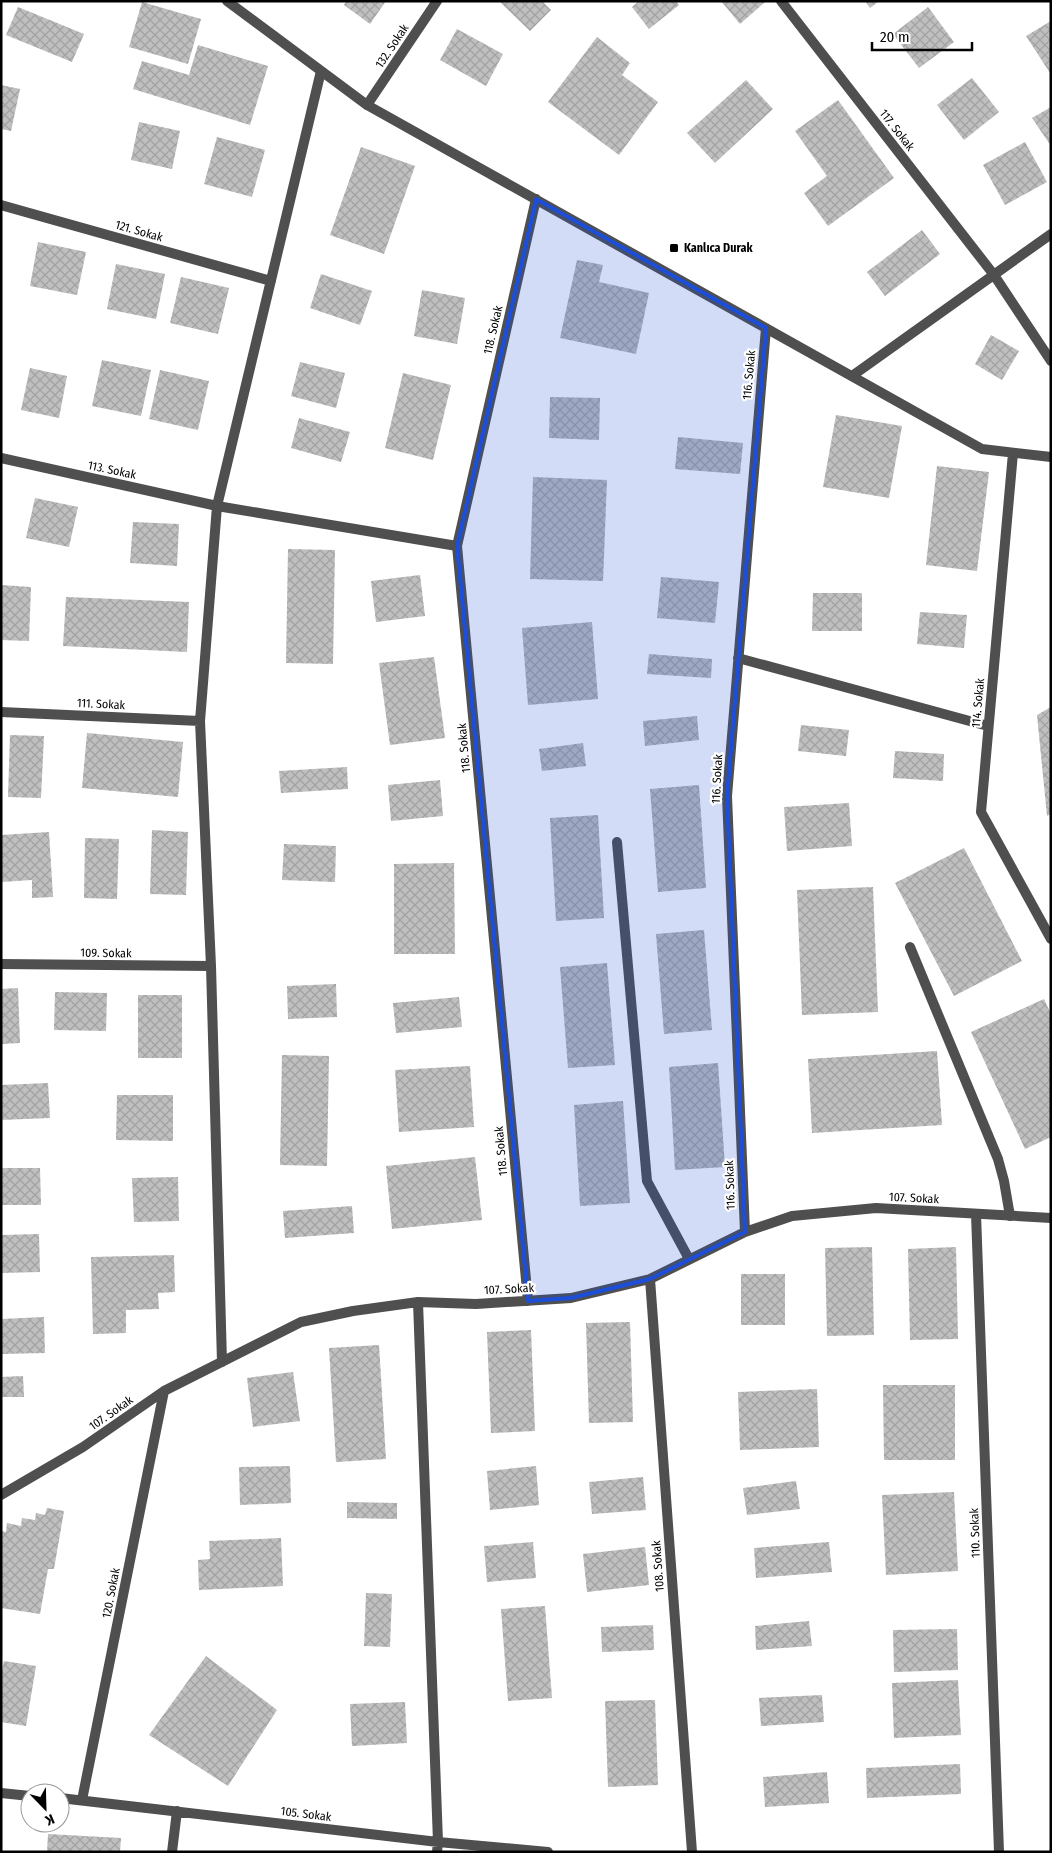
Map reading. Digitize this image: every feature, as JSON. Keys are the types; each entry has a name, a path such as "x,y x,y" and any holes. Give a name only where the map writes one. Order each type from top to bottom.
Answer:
{"street":[{"path":"227,1 367,105 982,449 1051,457"},
{"name":"132. Sokak","path":"367,105 437,1"},
{"name":"117. Sokak","path":"781,1 994,275 1051,361"},
{"path":"222,1362 211,966 200,721 217,506 321,71"},
{"name":"118. Sokak","path":"528,1301 458,546 536,199"},
{"name":"121. Sokak","path":"1,205 271,282"},
{"path":"852,376 1051,234"},
{"name":"116. Sokak","path":"745,1232 727,796 766,328"},
{"name":"114. Sokak","path":"1012,452 981,812 1051,939"},
{"name":"113. Sokak","path":"1,458 217,506 458,546"},
{"path":"738,658 988,726"},
{"name":"111. Sokak","path":"1,712 200,721"},
{"path":"618,842 647,1182 689,1259"},
{"path":"910,947 998,1158 1010,1216"},
{"name":"109. Sokak","path":"1,964 211,966"},
{"name":"107. Sokak","path":"1,1496 84,1447 164,1391 301,1322 353,1311 418,1302 476,1304 571,1298 650,1279 745,1232 792,1216 876,1208 1051,1218"},
{"name":"110. Sokak","path":"976,1214 999,1852"},
{"name":"108. Sokak","path":"650,1279 692,1852"},
{"path":"418,1302 437,1847"},
{"name":"120. Sokak","path":"82,1800 164,1391"},
{"path":"1,1793 20,1795"},
{"name":"105. Sokak","path":"70,1799 177,1811 437,1847 548,1852"},
{"path":"172,1852 177,1811"}],"highlighted area":[{"path":"536,199 766,328 727,796 745,1232 650,1279 571,1298 528,1301 457,546"}],"building":[{"path":"346,1 386,1 370,24 344,5"},
{"path":"499,1 542,1 551,10 530,31"},
{"path":"639,1 676,1 679,5 649,29 632,7"},
{"path":"721,1 764,1 765,2 740,24"},
{"path":"865,1 879,1 870,8"},
{"path":"142,2 201,19 188,64 129,47"},
{"path":"18,7 84,34 72,62 6,35"},
{"path":"928,7 954,42 919,68 893,34"},
{"path":"1051,21 1051,72 1050,73 1026,36"},
{"path":"457,29 503,54 486,86 440,60"},
{"path":"597,37 630,63 622,75 658,102 619,155 548,102"},
{"path":"198,45 268,66 250,125 133,89 142,61 189,75"},
{"path":"972,78 999,112 964,140 937,105"},
{"path":"746,80 773,109 715,163 687,133"},
{"path":"1,85 20,89 11,131 1,129"},
{"path":"838,100 894,178 828,226 804,193 827,176 795,131"},
{"path":"1051,107 1051,146 1032,118"},
{"path":"139,122 180,131 172,169 131,160"},
{"path":"217,137 265,150 252,197 204,184"},
{"path":"1025,142 1047,182 1005,205 983,165"},
{"path":"361,147 415,166 384,254 330,235"},
{"path":"922,230 940,254 885,296 867,272"},
{"path":"38,242 86,252 77,295 30,286"},
{"path":"577,260 603,265 599,282 649,293 636,354 560,338"},
{"path":"116,264 165,274 156,319 107,309"},
{"path":"321,274 372,291 360,325 310,308"},
{"path":"181,277 229,288 218,334 170,323"},
{"path":"422,290 465,298 457,344 414,336"},
{"path":"991,335 1019,351 1002,380 975,364"},
{"path":"102,360 151,370 141,416 92,406"},
{"path":"300,362 345,373 336,408 291,396"},
{"path":"30,368 67,376 59,418 21,410"},
{"path":"160,370 209,381 198,430 149,419"},
{"path":"403,373 451,385 433,460 385,448"},
{"path":"550,397 600,398 599,440 549,438"},
{"path":"836,415 902,426 889,498 823,487"},
{"path":"299,418 350,432 341,462 291,448"},
{"path":"678,437 743,443 740,474 675,469"},
{"path":"937,466 989,472 977,571 926,565"},
{"path":"533,477 607,480 603,581 530,579"},
{"path":"35,498 78,507 69,547 26,538"},
{"path":"133,522 179,524 177,566 130,563"},
{"path":"288,549 335,550 333,664 286,663"},
{"path":"420,575 425,616 376,622 371,581"},
{"path":"661,577 719,582 715,623 657,618"},
{"path":"1,585 31,587 29,641 1,640"},
{"path":"813,593 862,593 862,631 812,631"},
{"path":"66,597 189,602 187,652 63,646"},
{"path":"920,612 967,615 964,648 917,644"},
{"path":"592,622 598,699 528,705 522,628"},
{"path":"649,654 712,659 711,678 647,674"},
{"path":"434,657 445,738 390,745 379,663"},
{"path":"1051,707 1051,814 1047,816 1037,715"},
{"path":"697,716 699,740 645,746 643,721"},
{"path":"801,725 849,730 846,756 798,751"},
{"path":"87,733 183,742 178,797 82,788"},
{"path":"10,735 44,736 41,798 8,797"},
{"path":"583,743 586,766 542,771 539,749"},
{"path":"895,751 944,754 943,781 893,778"},
{"path":"347,767 348,789 281,793 279,771"},
{"path":"440,780 443,816 391,821 388,785"},
{"path":"699,785 706,888 658,892 650,789"},
{"path":"849,803 852,846 787,851 784,807"},
{"path":"598,815 604,918 556,921 550,818"},
{"path":"152,830 188,832 186,895 150,894"},
{"path":"49,832 53,897 32,898 32,880 1,882 1,835"},
{"path":"85,838 119,839 117,899 84,898"},
{"path":"284,844 336,846 335,882 282,880"},
{"path":"964,848 1022,961 954,996 895,883"},
{"path":"454,863 455,954 394,954 394,864"},
{"path":"873,887 878,1012 802,1015 797,890"},
{"path":"704,930 712,1030 664,1034 656,934"},
{"path":"607,963 615,1065 568,1068 560,967"},
{"path":"336,984 337,1017 288,1019 287,986"},
{"path":"18,988 20,1043 1,1044 1,989"},
{"path":"55,992 107,993 106,1031 54,1030"},
{"path":"138,995 182,995 182,1058 138,1058"},
{"path":"459,997 462,1027 396,1033 393,1003"},
{"path":"1044,999 1051,1014 1051,1137 1025,1149 971,1032"},
{"path":"937,1051 942,1125 812,1133 808,1059"},
{"path":"282,1055 329,1056 327,1166 280,1165"},
{"path":"718,1063 725,1167 675,1170 669,1067"},
{"path":"470,1066 474,1127 399,1132 395,1070"},
{"path":"48,1083 50,1118 1,1120 1,1085"},
{"path":"117,1095 173,1095 173,1141 116,1140"},
{"path":"623,1101 630,1203 580,1206 574,1105"},
{"path":"475,1157 482,1220 392,1229 386,1166"},
{"path":"1,1168 40,1168 41,1205 1,1205"},
{"path":"178,1177 179,1221 134,1222 132,1178"},
{"path":"352,1206 354,1233 285,1238 283,1211"},
{"path":"39,1234 40,1272 1,1273 1,1235"},
{"path":"872,1247 874,1335 827,1336 825,1248"},
{"path":"956,1247 958,1339 910,1340 908,1249"},
{"path":"174,1255 175,1292 158,1293 159,1309 126,1310 126,1333 93,1334 91,1257"},
{"path":"741,1274 785,1274 785,1325 741,1325"},
{"path":"44,1317 45,1353 1,1354 1,1319"},
{"path":"630,1322 633,1422 589,1423 586,1323"},
{"path":"531,1330 535,1431 491,1433 487,1332"},
{"path":"379,1345 386,1459 336,1462 329,1348"},
{"path":"293,1372 300,1421 253,1427 247,1378"},
{"path":"23,1376 24,1397 1,1397 1,1377"},
{"path":"883,1385 955,1385 955,1460 884,1460"},
{"path":"817,1389 819,1447 740,1450 738,1392"},
{"path":"290,1466 291,1503 240,1505 239,1467"},
{"path":"536,1466 539,1505 490,1510 487,1471"},
{"path":"643,1477 646,1510 592,1514 589,1482"},
{"path":"796,1481 800,1509 747,1515 743,1488"},
{"path":"954,1492 958,1571 886,1575 882,1495"},
{"path":"347,1502 397,1503 397,1519 347,1518"},
{"path":"47,1508 64,1511 54,1569 48,1569 40,1614 1,1608 1,1531 6,1532 7,1523 21,1526 22,1518 35,1520 36,1513 45,1515"},
{"path":"281,1538 283,1586 199,1590 198,1560 210,1559 209,1541"},
{"path":"533,1542 536,1578 487,1582 484,1546"},
{"path":"829,1542 832,1572 756,1578 754,1548"},
{"path":"645,1547 649,1585 587,1592 583,1554"},
{"path":"366,1593 392,1594 390,1647 364,1646"},
{"path":"545,1606 552,1698 508,1701 501,1609"},
{"path":"809,1621 812,1646 756,1650 755,1626"},
{"path":"653,1625 654,1650 602,1652 601,1627"},
{"path":"957,1629 958,1670 894,1672 893,1630"},
{"path":"206,1656 277,1710 228,1786 149,1735"},
{"path":"4,1661 36,1666 26,1726 1,1722 1,1676"},
{"path":"958,1680 961,1735 894,1738 892,1683"},
{"path":"822,1695 824,1722 761,1726 759,1698"},
{"path":"655,1700 658,1785 608,1787 605,1701"},
{"path":"405,1702 407,1743 352,1746 350,1704"},
{"path":"960,1764 961,1794 867,1798 866,1768"},
{"path":"827,1772 829,1803 765,1807 763,1777"},
{"path":"48,1834 121,1838 120,1852 47,1852"}],"place":[{"name":"Kanlıca Durak","path":"674,248"}]}
